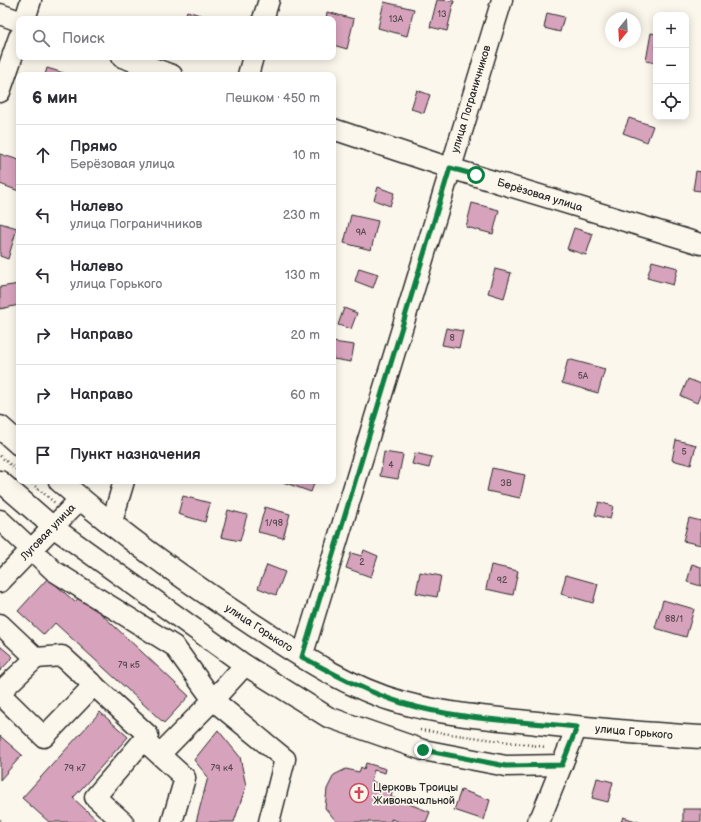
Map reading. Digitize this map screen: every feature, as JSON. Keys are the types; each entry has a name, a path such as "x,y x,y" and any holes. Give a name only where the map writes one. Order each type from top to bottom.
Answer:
{"main road":[{"path":"0,427 16,441"},
{"name":"улица Горького","path":"63,484 111,525 201,590 302,657 354,684 402,703 458,715 638,734 701,737"}],"street":[{"path":"26,16 31,0"},
{"path":"264,16 269,0"},
{"name":"улица Пограничников","path":"302,657 502,0"},
{"path":"0,14 16,19"},
{"path":"0,92 16,46"},
{"path":"130,60 164,72"},
{"path":"249,72 252,60"},
{"name":"Берёзовая улица","path":"336,130 450,168 701,244"},
{"path":"0,481 53,527 245,665 328,717 423,750 506,766 562,765"},
{"path":"111,525 123,484"},
{"name":"Луговая улица","path":"0,582 80,499"},
{"path":"0,520 54,571 174,646 213,700 285,759 269,822"},
{"path":"0,624 36,658"},
{"path":"94,685 44,736 0,693 36,658 62,656 94,685 148,735 95,797 123,822"},
{"path":"160,754 245,665"},
{"path":"544,820 562,765 577,727"},
{"path":"143,741 160,754 185,778 172,822"}],"path":[{"path":"0,456 16,469"}],"building":[{"path":"437,0 454,1 447,31 430,27"},
{"path":"384,2 414,9 407,36 378,28"},
{"path":"187,11 203,16 185,16"},
{"path":"327,12 354,19 347,49 336,46 336,16 326,16"},
{"path":"547,13 564,17 560,32 544,28"},
{"path":"651,33 653,33 653,62 646,61"},
{"path":"47,68 60,72 46,72"},
{"path":"417,90 430,95 424,113 411,109"},
{"path":"629,118 653,126 647,142 623,133"},
{"path":"0,154 16,159 16,190 0,184"},
{"path":"696,171 701,172 701,191 693,190"},
{"path":"378,187 394,193 390,206 374,200"},
{"path":"472,203 499,210 493,234 466,227"},
{"path":"351,215 378,221 371,250 344,243"},
{"path":"0,223 16,228 16,231 8,259 0,256"},
{"path":"574,228 593,234 586,255 567,249"},
{"path":"652,261 678,268 673,285 647,278"},
{"path":"359,268 378,274 373,288 355,281"},
{"path":"495,269 511,273 504,298 488,293"},
{"path":"16,284 16,306 0,309 0,287"},
{"path":"344,308 357,313 351,329 338,325"},
{"path":"446,328 463,331 459,348 442,345"},
{"path":"336,342 354,345 351,362 336,360"},
{"path":"568,359 605,369 598,393 562,383"},
{"path":"688,379 701,384 701,393 697,403 681,396"},
{"path":"676,440 696,445 691,465 672,460"},
{"path":"384,452 403,455 398,479 380,476"},
{"path":"415,453 432,457 429,468 412,464"},
{"path":"492,468 525,475 520,498 487,491"},
{"path":"288,484 314,484 311,492"},
{"path":"183,496 210,503 205,522 178,514"},
{"path":"599,502 613,506 610,519 595,515"},
{"path":"265,507 290,514 283,538 258,532"},
{"path":"228,510 247,515 240,541 221,537"},
{"path":"689,518 701,521 701,545 683,541"},
{"path":"364,550 378,556 371,577 346,568 351,553 362,556"},
{"path":"692,564 701,567 701,586 687,582"},
{"path":"267,565 285,572 276,595 258,588"},
{"path":"491,565 518,571 513,595 486,589"},
{"path":"420,572 441,576 437,597 416,593"},
{"path":"566,575 598,584 593,603 561,594"},
{"path":"48,578 75,602 81,595 189,696 164,723 55,623 44,635 18,611"},
{"path":"663,600 694,609 686,637 655,628"},
{"path":"0,646 13,657 0,671"},
{"path":"100,712 128,737 73,798 99,822 49,822 22,798"},
{"path":"218,730 240,757 246,786 234,822 196,822 208,777 194,760"},
{"path":"0,736 22,755 0,780"},
{"name":"Церковь Троицы Живоначальной","path":"366,763 386,769 385,773 374,770 371,781 393,789 391,797 430,812 426,822 400,822 391,819 391,822 337,822 325,808 327,789 334,775 346,769 359,772 361,767 364,769"},
{"path":"597,778 613,782 608,802 592,798"},
{"path":"461,790 490,800 484,820 454,810"},
{"path":"683,809 701,809 701,822 683,822"},
{"path":"623,817 639,822 621,822"}],"place":[{"name":"Церковь Троицы Живоначальной","path":"359,793"}],"route":[{"path":"423,750 506,766 562,765 577,727 458,715 402,703 354,684 302,657 450,168 476,175"}]}
